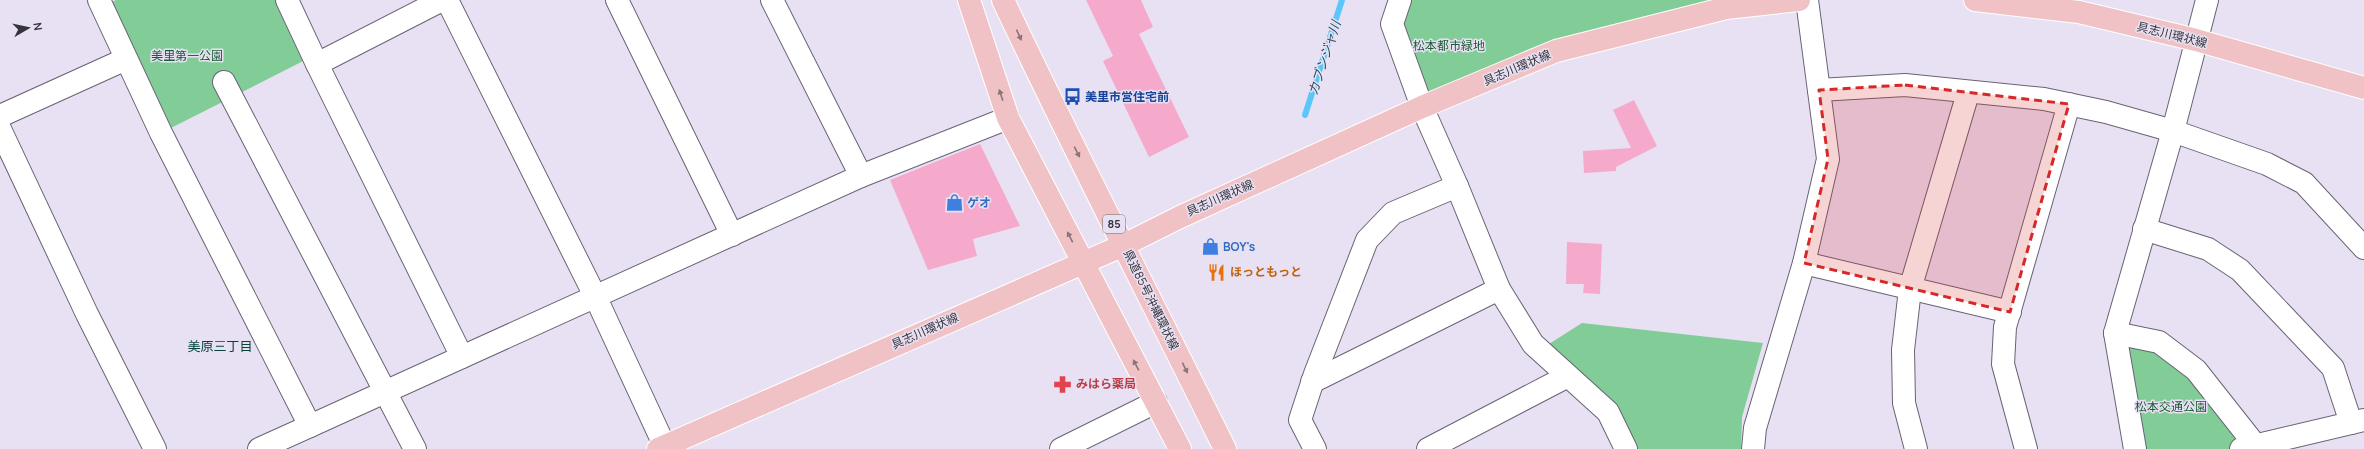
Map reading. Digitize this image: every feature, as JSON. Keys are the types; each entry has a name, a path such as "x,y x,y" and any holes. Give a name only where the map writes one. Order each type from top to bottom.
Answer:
{"main road":[{"path":"969,0 1008,118 1180,449"},
{"name":"県道85号沖縄環状線","path":"1003,0 1048,96 1225,449"},
{"name":"具志川環状線","path":"663,448 1124,245 1180,217 1422,107 1556,51 1726,8 1799,0"},
{"name":"具志川環状線","path":"1982,0 2080,12 2196,40 2364,88"}],"street":[{"path":"287,0 462,358"},
{"path":"317,64 442,0"},
{"path":"448,0 596,298 663,448"},
{"path":"617,0 732,235"},
{"path":"772,0 861,176"},
{"path":"1400,0 1392,24 1422,107 1457,186 1499,290 1533,344 1608,412 1626,449"},
{"path":"1753,449 1755,428 1766,384 1804,263 1828,160 1807,0"},
{"path":"2135,449 2115,333 2173,131 2207,0"},
{"path":"106,2 126,59 310,426"},
{"path":"0,116 126,59"},
{"path":"224,82 415,449"},
{"path":"1819,90 1905,85 2044,99 2106,112 2173,131 2267,164 2304,183 2364,248"},
{"path":"1916,449 1904,403 1903,350 1910,289 1968,92"},
{"path":"2026,449 2003,364 2005,327 2069,104"},
{"path":"260,449 596,298 861,176 1008,118"},
{"path":"0,128 87,314 155,449"},
{"path":"1315,449 1300,420 1312,382 1367,240 1393,213 1457,186"},
{"path":"2115,333 2159,342 2196,370 2248,447 2357,421 2333,368 2240,270 2208,249 2144,230"},
{"path":"1804,263 2010,312"},
{"path":"1312,382 1499,290"},
{"path":"1428,449 1568,376"},
{"path":"1061,449 1156,402"}],"highlighted area":[{"path":"1905,85 2069,104 2010,312 1804,263 1828,159 1819,90"}],"green space":[{"name":"美里第一公園","path":"116,0 287,0 313,56 161,133 103,7"},
{"name":"松本都市緑地","path":"1400,0 1799,0 1556,51 1422,107 1392,24"},
{"path":"1582,323 1763,343 1742,417 1741,449 1636,449 1549,344"},
{"name":"松本交通公園","path":"2115,333 2159,342 2256,446 2241,449 2135,449"}],"building":[{"path":"1086,0 1141,0 1153,27 1139,34 1189,137 1149,157 1103,61 1113,56"},
{"path":"1634,100 1657,146 1616,167 1616,171 1584,173 1583,151 1631,148 1613,110"},
{"name":"ゲオ","path":"980,144 1020,226 973,239 977,256 928,270 890,180"},
{"path":"1567,242 1602,244 1600,294 1583,293 1584,284 1566,284"}],"waterway":[{"name":"カブンジャ川","path":"1305,115 1342,0"}],"place":[{"name":"美里市営住宅前","path":"1072,97"},
{"name":"ゲオ","path":"954,203"},
{"name":"BOY's","path":"1210,247"},
{"name":"ほっともっと","path":"1217,272"},
{"name":"みはら薬局","path":"1063,384"}],"district":[{"name":"美原三丁目","path":"220,346"}]}
